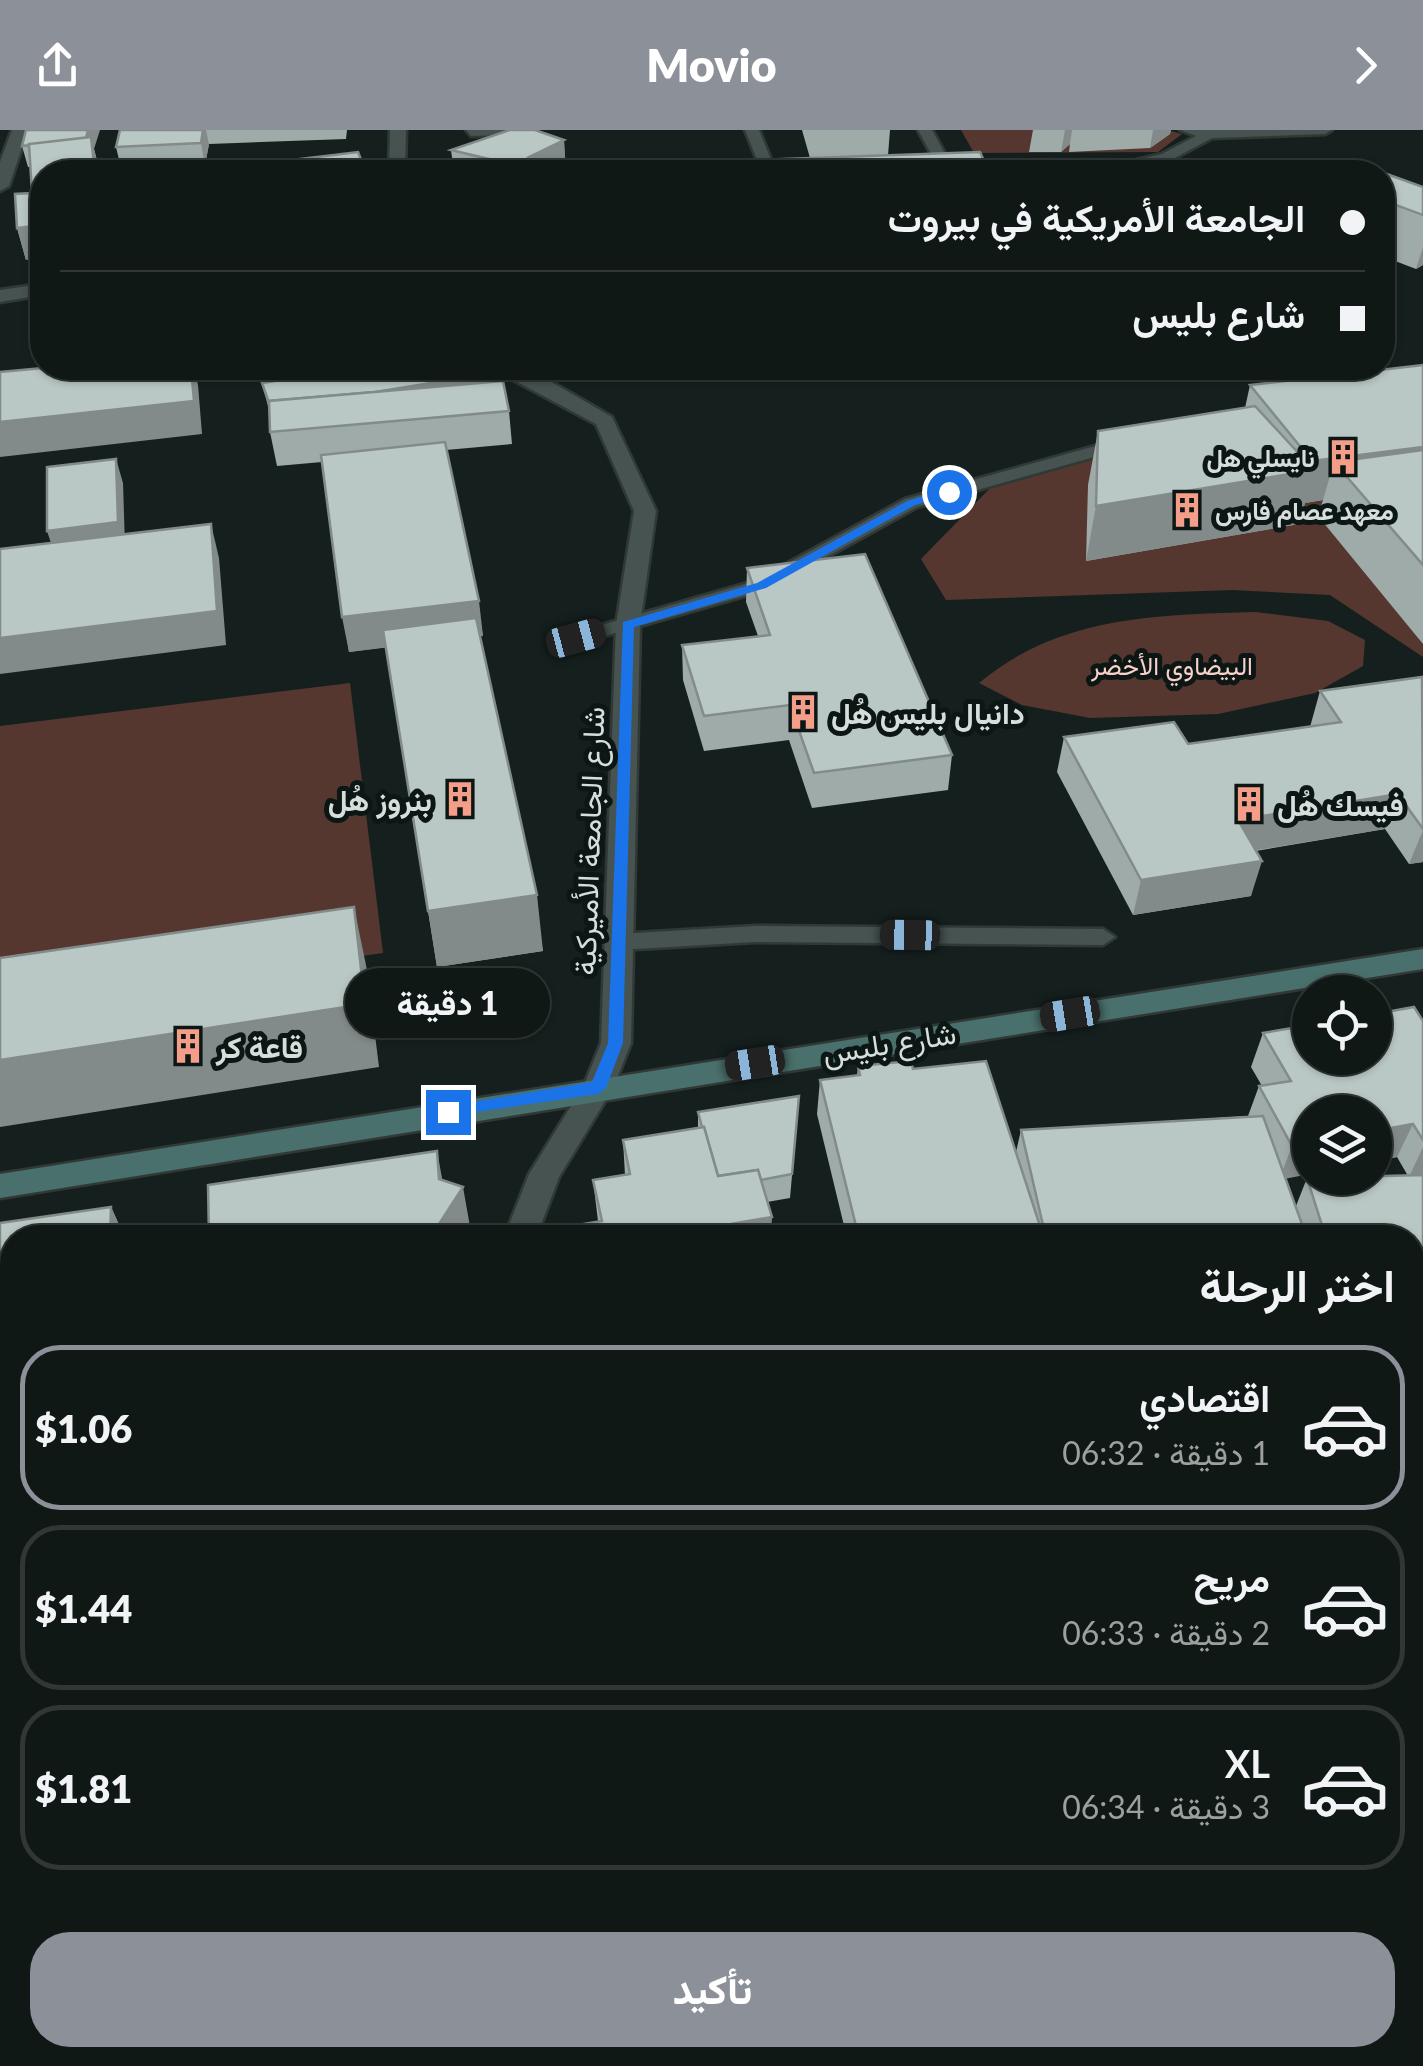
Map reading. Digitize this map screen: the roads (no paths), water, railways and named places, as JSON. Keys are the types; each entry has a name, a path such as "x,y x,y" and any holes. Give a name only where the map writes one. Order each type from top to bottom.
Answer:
{"street":[{"path":"0,186 20,130"},
{"path":"397,160 398,130"},
{"path":"0,296 30,292"},
{"name":"شارع الجامعة الأميركية","path":"525,1225 546,1174 598,1088 616,1043 628,625 645,511 605,421 531,380"},
{"name":"شارع بليس","path":"0,1186 1423,959"}],"lane":[{"path":"471,132 529,130"},
{"path":"752,130 764,160"},
{"path":"925,130 941,160"},
{"path":"1188,130 1209,134 1325,130"},
{"path":"1156,160 1209,134"},
{"path":"576,638 762,586 911,503 1092,449 1148,438"},
{"path":"618,942 755,934 1103,937"}],"place":[{"name":"نايسلي هل","path":"1343,457"},
{"name":"معهد عصام فارس","path":"1187,510"},
{"name":"دانيال بليس هُل","path":"803,712"},
{"name":"بنروز هُل","path":"460,799"},
{"name":"فيسك هُل","path":"1249,804"},
{"name":"قاعة كر","path":"188,1046"}],"park label":[{"name":"البيضاوي الأخضر","path":"1172,665"}]}
